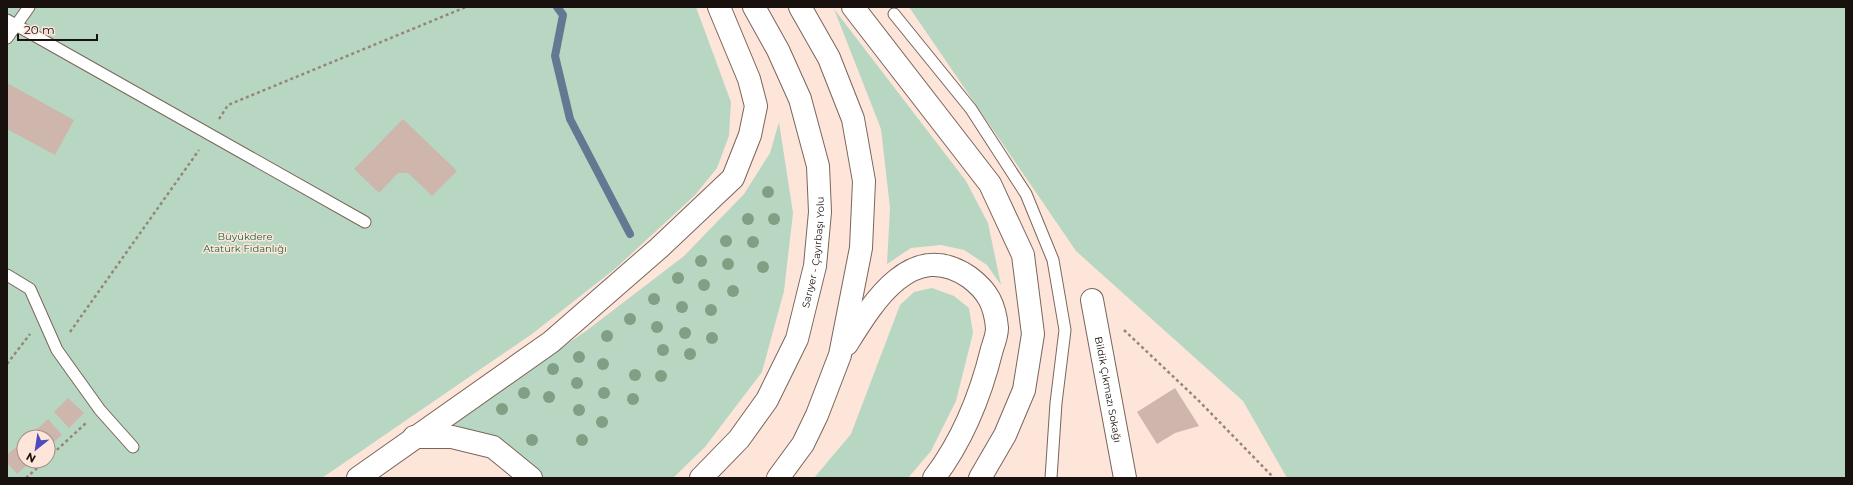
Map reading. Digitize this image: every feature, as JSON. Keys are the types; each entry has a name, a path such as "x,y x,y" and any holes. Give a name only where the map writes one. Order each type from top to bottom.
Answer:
{"main road":[{"path":"358,478 551,342 659,248 733,178 750,135 756,106 749,79 719,7"},
{"name":"Sarıyer - Çayırbaşı Yolu","path":"702,478 739,439 767,400 797,339 815,266 820,212 818,166 800,99 778,50 754,7"},
{"path":"778,478 803,444 818,415 840,355 861,248 864,181 853,119 829,58 800,7"},
{"path":"853,7 990,184 1023,255 1033,334 1024,390 1005,435 980,478"},
{"path":"840,355 866,312 891,283 913,268 934,265 957,269 978,284 992,301 997,330 987,369 974,404 948,460 934,478"},
{"name":"Bildik Çıkmazı Sokağı","path":"1092,300 1125,478"},
{"path":"414,438 452,437 493,448 531,478"}],"lane":[{"path":"7,38 17,26 29,7"},
{"path":"894,14 971,109 1026,194 1053,260 1065,330 1056,403 1051,478"},
{"path":"7,20 365,222"},
{"path":"7,275 30,289 57,350 100,410 133,446"}],"path":[{"path":"7,364 42,317"},
{"path":"1120,327 1200,401 1274,478"},
{"path":"56,451 100,410"},
{"path":"26,478 36,469"}],"green space":[{"name":"Büyükdere Atatürk Fidanlığı","path":"7,7 696,7 731,102 729,136 717,168 695,195 616,268 532,334 322,478 7,478"},
{"path":"909,7 1846,7 1846,478 1287,478 1243,401 1076,251"},
{"path":"834,9 966,181 988,223 1001,285 987,265 964,250 941,245 911,248 887,264 890,208 881,129"},
{"path":"779,122 793,213 784,291 762,372 705,447 673,478 531,478 485,439 475,433 450,423 586,331 684,256 744,194 770,153"},
{"path":"932,288 954,296 969,308 973,333 956,401 931,451 908,478 814,478 851,434 900,305 914,292"}],"building":[{"path":"7,83 74,120 55,155 7,129"},
{"path":"403,119 457,171 432,196 408,173 398,173 379,193 354,169"},
{"path":"1175,388 1199,426 1175,433 1157,444 1137,412"},
{"path":"68,398 84,413 69,428 54,412"},
{"path":"48,419 62,435 56,440 56,429 37,429"},
{"path":"16,447 16,469 23,469 17,474 7,463 7,455"}],"waterway":[{"path":"557,7 563,15 555,56 570,119 630,234"}]}
